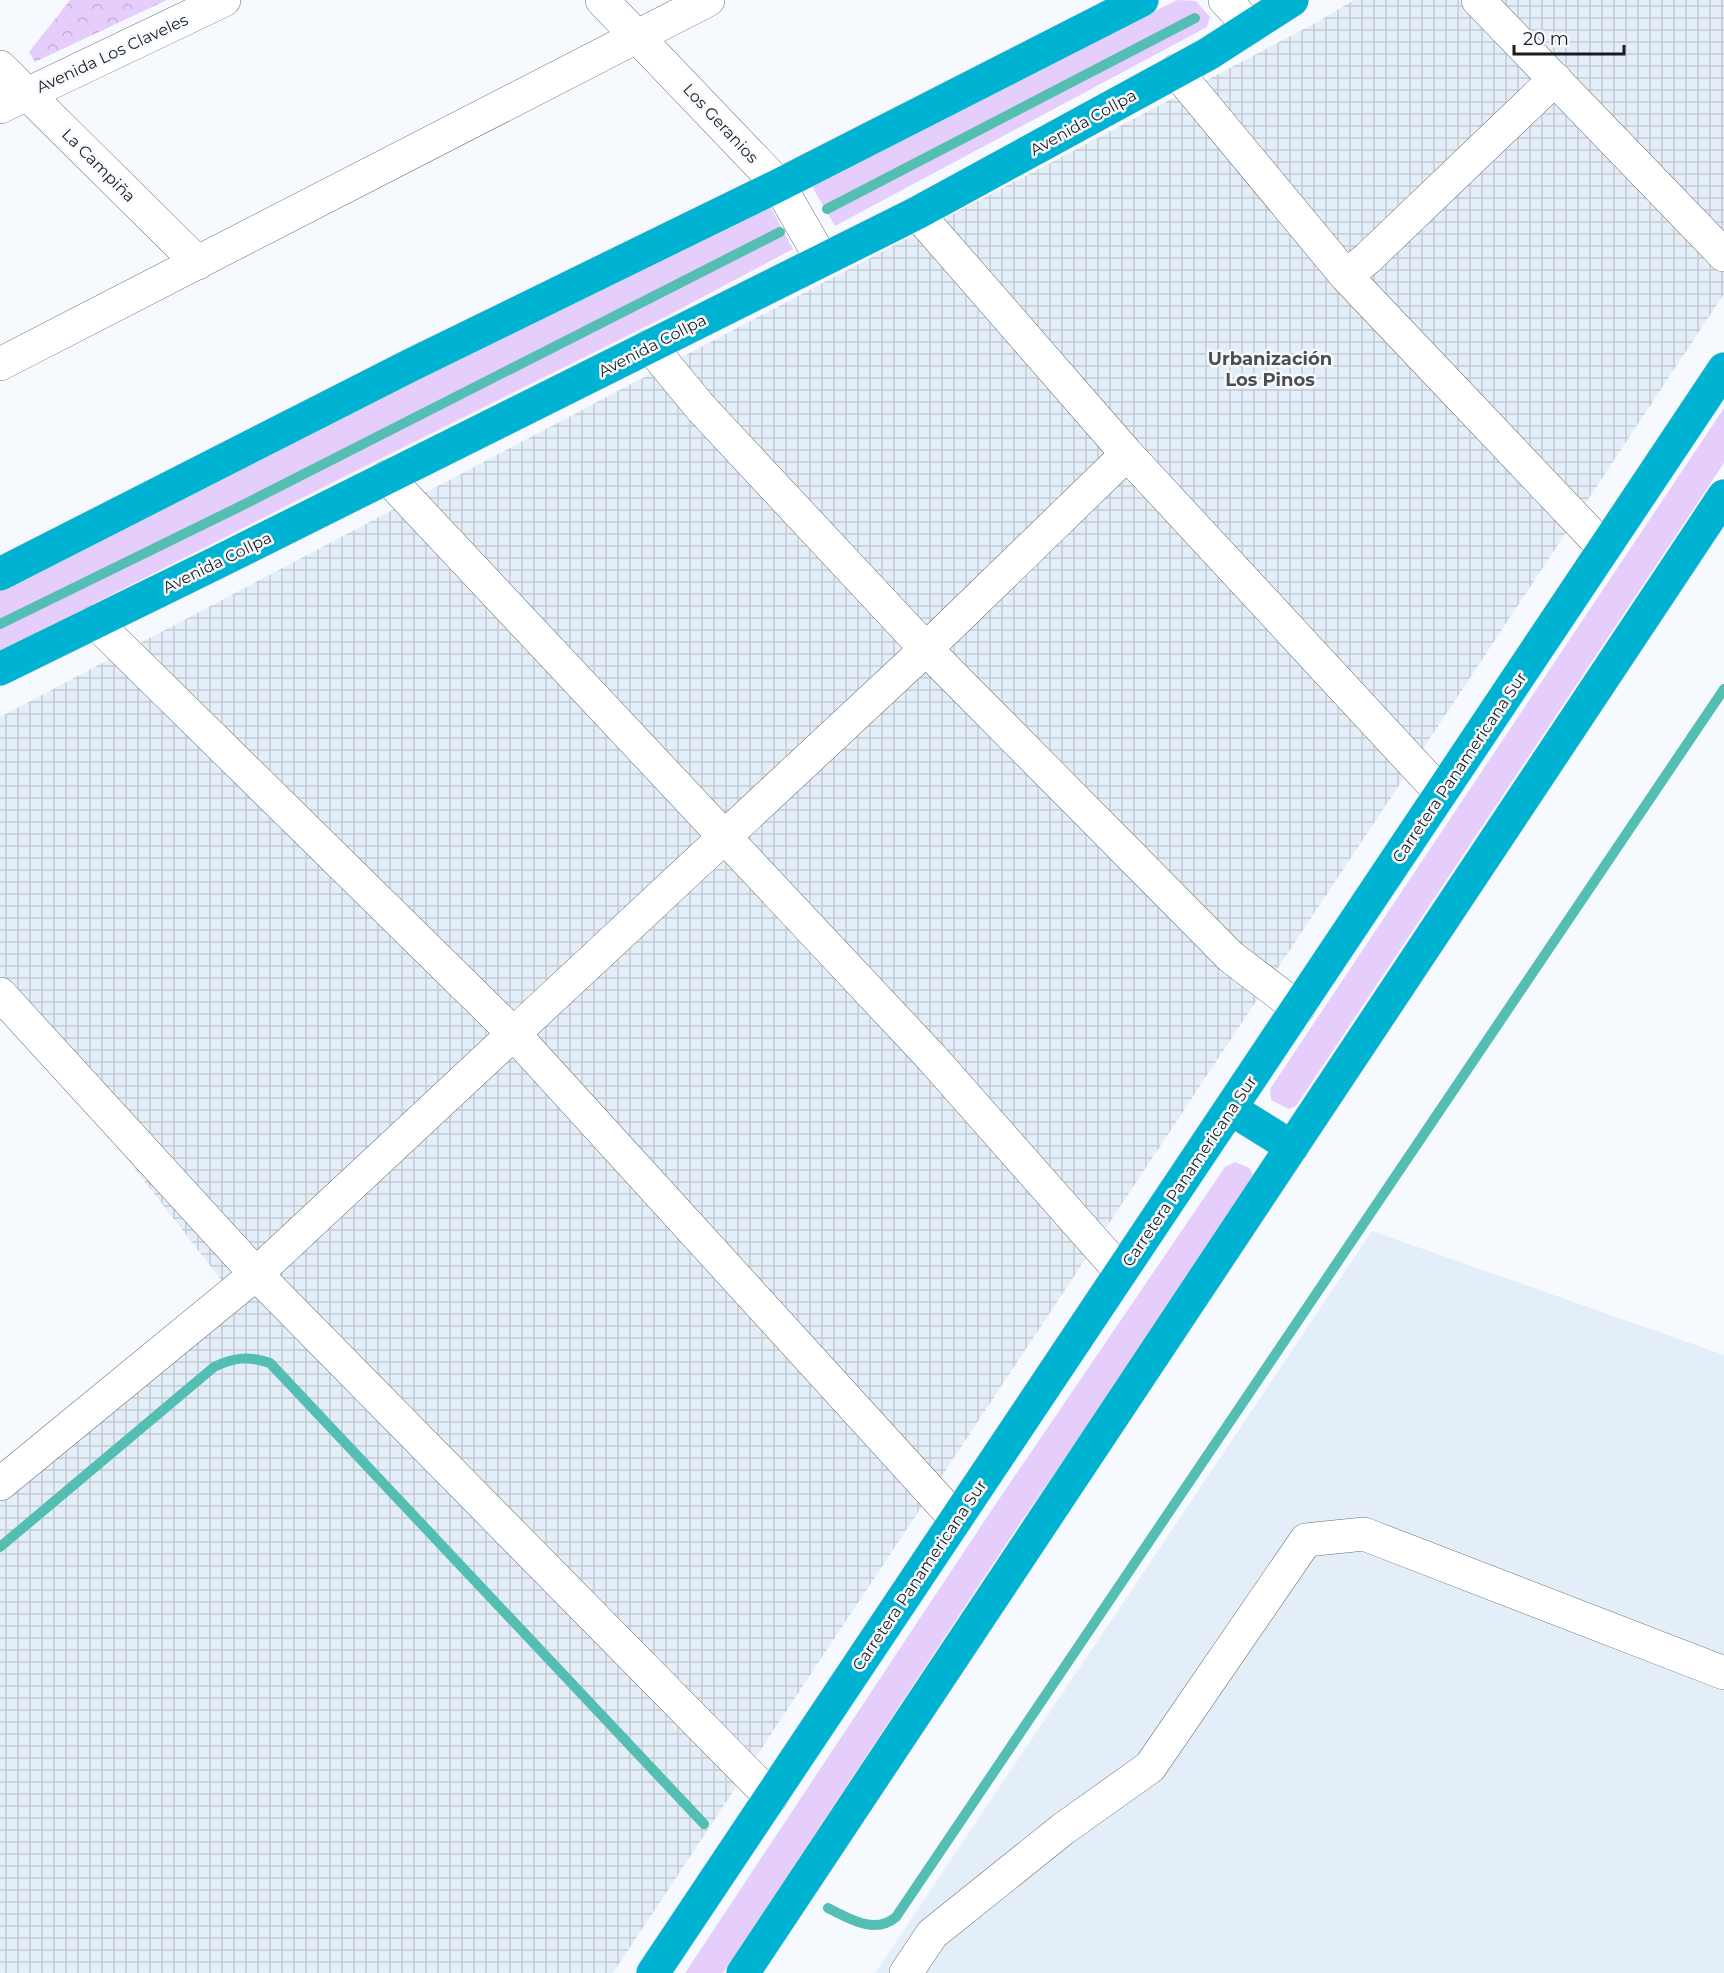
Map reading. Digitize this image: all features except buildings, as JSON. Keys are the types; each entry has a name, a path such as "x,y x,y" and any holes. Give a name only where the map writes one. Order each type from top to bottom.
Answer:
{"highway":[{"path":"0,574 411,365 779,185 1142,0"},
{"name":"Avenida Collpa","path":"0,669 917,213 1208,54 1292,0"},
{"name":"Carretera Panamericana Sur","path":"653,1973 1724,369"},
{"path":"744,1973 1724,496"},
{"path":"1231,1108 1292,1147"}],"street":[{"name":"Avenida Los Claveles","path":"13,100 224,0"},
{"name":"Los Geranios","path":"602,0 779,185 822,260"},
{"path":"0,364 708,0"},
{"path":"1225,0 1250,27"},
{"path":"1478,0 1724,255"},
{"name":"La Campiña","path":"0,67 13,100 198,263"},
{"path":"1176,71 1346,276 1604,548"},
{"path":"1346,276 1368,258 1555,79"},
{"path":"917,213 1127,454 1441,793"},
{"path":"650,346 701,408 926,649 1231,957 1298,1008"},
{"path":"0,1484 256,1274 926,649 1127,454"},
{"path":"387,477 932,1058 1121,1272"},
{"path":"95,622 514,1034 956,1519"},
{"path":"0,994 256,1274 771,1797"},
{"path":"906,1973 932,1934 1063,1828 1150,1767 1306,1540 1364,1534 1724,1673"}],"shaded area":[{"path":"1354,0 1724,0 1724,294 613,1973 0,1973 0,1478 222,1281 0,995 0,717 1319,21"},
{"path":"1372,1231 1724,1355 1724,1973 875,1973"}],"green space":[{"path":"70,0 167,0 35,62 29,52"},
{"path":"1177,0 1196,1 1210,17 1207,27 835,226 810,183"},
{"path":"768,203 793,249 667,316 0,651 0,586"},
{"path":"1724,408 1724,463 1296,1106 1289,1109 1271,1100 1270,1089"},
{"path":"1235,1162 1250,1168 1255,1181 1016,1529 723,1973 685,1973 991,1511 1225,1167"}],"waterway":[{"path":"827,209 1195,18"},
{"path":"0,624 243,505 780,232"},
{"path":"828,1908 871,1925 880,1925 896,1917 1724,689"},
{"path":"0,1547 214,1367 228,1361 242,1359 255,1359 270,1363 704,1824"}],"district":[{"name":"Urbanización Los Pinos","path":"1270,370"}]}
